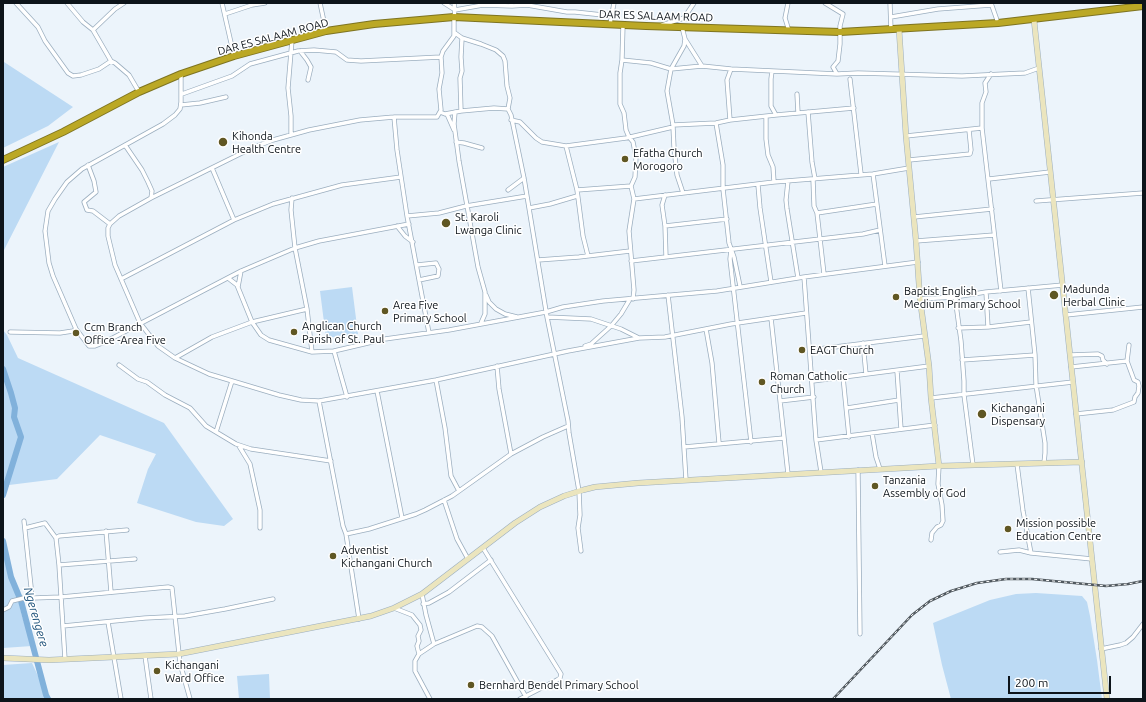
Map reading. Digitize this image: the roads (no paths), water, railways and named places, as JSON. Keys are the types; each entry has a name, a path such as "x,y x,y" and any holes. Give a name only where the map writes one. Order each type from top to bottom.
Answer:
{"highway":[{"name":"DAR ES SALAAM ROAD","path":"3,160 63,132 139,92 181,74 234,56 292,39 326,31 374,24 454,14 623,25 840,32 1034,20 1143,6"}],"street":[{"path":"16,3 38,27 45,41 68,73 73,76 81,75 99,69 111,61"},
{"path":"66,3 83,22 93,30 111,61 129,75 139,92"},
{"path":"93,30 114,9 124,3"},
{"path":"222,3 234,56"},
{"path":"224,14 253,4 265,3"},
{"path":"320,3 326,31"},
{"path":"444,3 454,14"},
{"path":"454,3 455,33 443,51 441,57 442,73 439,89 441,110 437,117 394,117 344,123 291,134 258,146 151,198 119,216 110,224 108,232 113,260 140,323 158,346 175,358 209,374 278,395 307,401 319,401 436,380 555,353 639,338 674,336 738,323 806,313"},
{"path":"610,24 614,3"},
{"path":"658,26 684,18 694,3"},
{"path":"788,3 785,18 789,30"},
{"path":"825,3 842,14 838,62 833,67 837,74"},
{"path":"890,3 891,30"},
{"path":"454,14 483,4 527,4 567,12 612,16"},
{"path":"891,16 938,9 991,4 998,23"},
{"path":"1034,20 1106,699"},
{"path":"579,349 591,344 611,326 632,299 634,290 629,230 634,199 631,186 635,177 636,158 633,142 626,130 624,113 620,104 623,25"},
{"path":"682,27 685,39 702,66"},
{"path":"899,29 901,75 920,299 929,366 939,466 938,484 942,505 943,521 941,525 932,533 931,540"},
{"path":"455,33 462,38 490,46 503,56 506,64 506,86 510,98 508,109 524,178 546,312 555,353 579,491 580,515 578,528 581,551"},
{"path":"461,111 460,78 462,70 462,38"},
{"path":"291,134 288,88 292,39"},
{"path":"683,193 677,175 673,126 667,91 671,69 681,52 685,39"},
{"path":"182,94 232,76 250,64 281,57 291,52 314,50 336,52 347,60 361,61 441,57"},
{"path":"300,51 311,67 308,80"},
{"path":"622,60 651,64 671,69 702,66 731,69 837,74 858,73 962,76 1025,72 1039,68"},
{"path":"730,120 727,80 731,69"},
{"path":"772,71 771,106 776,115"},
{"path":"181,74 181,106 177,113 166,122 88,166 70,179 48,211 45,231 47,256 53,276 76,329 87,344 92,347 105,342 241,271 295,248 319,241 409,224"},
{"path":"991,74 985,83 986,92 982,103 982,128 1001,291"},
{"path":"850,79 861,174"},
{"path":"797,94 798,113"},
{"path":"181,106 226,97"},
{"path":"440,112 447,114 461,111 494,108 508,109"},
{"path":"511,120 520,122 542,142 566,146 609,141 673,126 716,123 730,120 854,108"},
{"path":"455,112 456,142 466,206 478,267 485,292 489,302 496,309 505,314 519,317"},
{"path":"808,112 814,179 814,206 817,213 824,274"},
{"path":"447,114 457,137"},
{"path":"394,117 401,177 429,333"},
{"path":"766,117 766,139 774,182"},
{"path":"716,123 723,165 723,189 729,243 734,257 740,286"},
{"path":"906,136 982,128"},
{"path":"909,160 970,154 969,130"},
{"path":"456,142 464,142 482,148"},
{"path":"125,145 151,188 151,198"},
{"path":"566,146 577,190 588,256"},
{"path":"88,166 94,181 96,192 85,201 87,210 93,211 110,224"},
{"path":"212,168 234,220"},
{"path":"634,199 774,182 873,174 909,168"},
{"path":"989,179 1050,172"},
{"path":"873,174 885,266"},
{"path":"122,278 234,220 273,204 342,185 401,177"},
{"path":"508,190 524,178"},
{"path":"788,181 786,200 798,278"},
{"path":"758,185 771,282"},
{"path":"577,190 631,186"},
{"path":"1036,201 1143,193"},
{"path":"665,195 662,205 665,226 666,257"},
{"path":"408,216 444,212 466,206 527,196"},
{"path":"529,208 550,204 577,196"},
{"path":"292,198 291,210 295,248 307,309 312,352"},
{"path":"817,213 876,204"},
{"path":"914,217 992,209"},
{"path":"665,226 727,220"},
{"path":"397,226 405,236 413,242"},
{"path":"631,261 863,234 880,230"},
{"path":"916,241 994,235"},
{"path":"731,250 730,259 751,442"},
{"path":"538,260 630,251"},
{"path":"228,278 238,287 252,322 263,337 312,352 334,350 546,312 563,307 603,301 717,291 740,286 918,262"},
{"path":"417,265 436,263 439,269 438,276 419,280"},
{"path":"238,287 241,271"},
{"path":"804,277 813,381 816,440 821,472"},
{"path":"920,299 955,297 986,292 1063,285"},
{"path":"1028,288 1035,355 1036,385 1045,443 1044,463"},
{"path":"481,323 485,314 485,292"},
{"path":"986,292 988,327"},
{"path":"668,295 674,336 682,417 686,480"},
{"path":"955,297 964,381 964,395 973,465"},
{"path":"1066,315 1143,307"},
{"path":"175,358 212,337 252,322 307,309"},
{"path":"547,317 591,319 628,332 639,338"},
{"path":"771,318 788,474"},
{"path":"958,328 988,327 1031,322"},
{"path":"10,332 60,334 76,329"},
{"path":"706,329 712,363 719,444"},
{"path":"810,350 924,336"},
{"path":"863,343 866,374"},
{"path":"1076,414 1113,410 1134,402 1139,386 1138,382 1134,380 1127,361 1129,345"},
{"path":"334,350 346,397"},
{"path":"1070,355 1098,354 1102,356 1103,360 1107,364"},
{"path":"962,360 1035,355"},
{"path":"1071,367 1127,361"},
{"path":"119,365 138,379 147,382 165,395 190,408 206,426 239,446 331,461"},
{"path":"497,366 499,389 511,454"},
{"path":"813,381 929,366"},
{"path":"897,371 901,429"},
{"path":"843,377 849,437"},
{"path":"436,380 452,476 459,491"},
{"path":"216,432 232,381"},
{"path":"931,398 1073,382"},
{"path":"377,391 402,518"},
{"path":"780,401 814,397"},
{"path":"847,408 899,400"},
{"path":"319,401 343,526 346,534 359,619"},
{"path":"816,440 935,425"},
{"path":"346,534 416,514 459,491 511,454 568,426"},
{"path":"872,433 876,457 880,469"},
{"path":"684,447 784,438"},
{"path":"239,446 250,464 260,510 260,528"},
{"path":"3,658 49,660 172,655 359,619 394,608 422,594 534,511 548,503 579,491 614,485 821,472 939,466 1082,462"},
{"path":"1017,464 1028,543 1031,552"},
{"path":"858,470 860,634"},
{"path":"444,500 457,539 468,559"},
{"path":"24,521 32,596"},
{"path":"24,528 44,523 56,538 66,659"},
{"path":"56,538 59,536 127,530"},
{"path":"106,531 111,592"},
{"path":"1000,552 1019,550 1025,548 1028,543"},
{"path":"483,548 561,674 560,678 557,680 520,699"},
{"path":"1019,550 1092,559"},
{"path":"59,565 135,559"},
{"path":"423,604 433,601 449,592 491,560"},
{"path":"3,610 9,607 12,601 32,596 34,598 61,597 170,587 173,590 174,617 180,663 190,699"},
{"path":"422,594 423,604 434,644"},
{"path":"63,626 145,618 174,617 225,609 273,599"},
{"path":"394,608 412,615 421,628"},
{"path":"419,654 417,646 419,641 418,636 427,619"},
{"path":"108,622 122,699"},
{"path":"1101,648 1120,646 1126,643 1133,637 1143,624"},
{"path":"430,699 415,672 415,661 419,654 434,644 473,626 482,627 492,636 526,697"},
{"path":"180,663 184,655 188,652"},
{"path":"172,655 180,663"},
{"path":"145,656 151,699"}],"waterway":[{"name":"Ngerengere","path":"3,369 15,408 14,417 21,437 3,495"},
{"name":"Ngerengere","path":"3,541 11,577 21,601 48,699"}],"railway":[{"path":"833,699 912,615 930,601 951,591 977,583 1006,579 1032,579 1106,586 1143,581"}],"place":[{"name":"Kihonda Health Centre","path":"223,142"},
{"name":"Efatha Church Morogoro","path":"625,159"},
{"name":"St. Karoli Lwanga Clinic","path":"446,223"},
{"name":"Madunda Herbal Clinic","path":"1054,295"},
{"name":"Baptist English Medium Primary School","path":"896,297"},
{"name":"Area Five Primary School","path":"385,311"},
{"name":"Anglican Church Parish of St. Paul","path":"294,332"},
{"name":"Ccm Branch Office -Area Five","path":"76,333"},
{"name":"EAGT Church","path":"802,350"},
{"name":"Roman Catholic Church","path":"762,382"},
{"name":"Kichangani Dispensary","path":"982,414"},
{"name":"Tanzania Assembly of God","path":"875,486"},
{"name":"Mission possible Education Centre","path":"1008,529"},
{"name":"Adventist Kichangani Church","path":"333,556"},
{"name":"Kichangani Ward Office","path":"157,671"},
{"name":"Bernhard Bendel Primary School","path":"471,685"}]}
